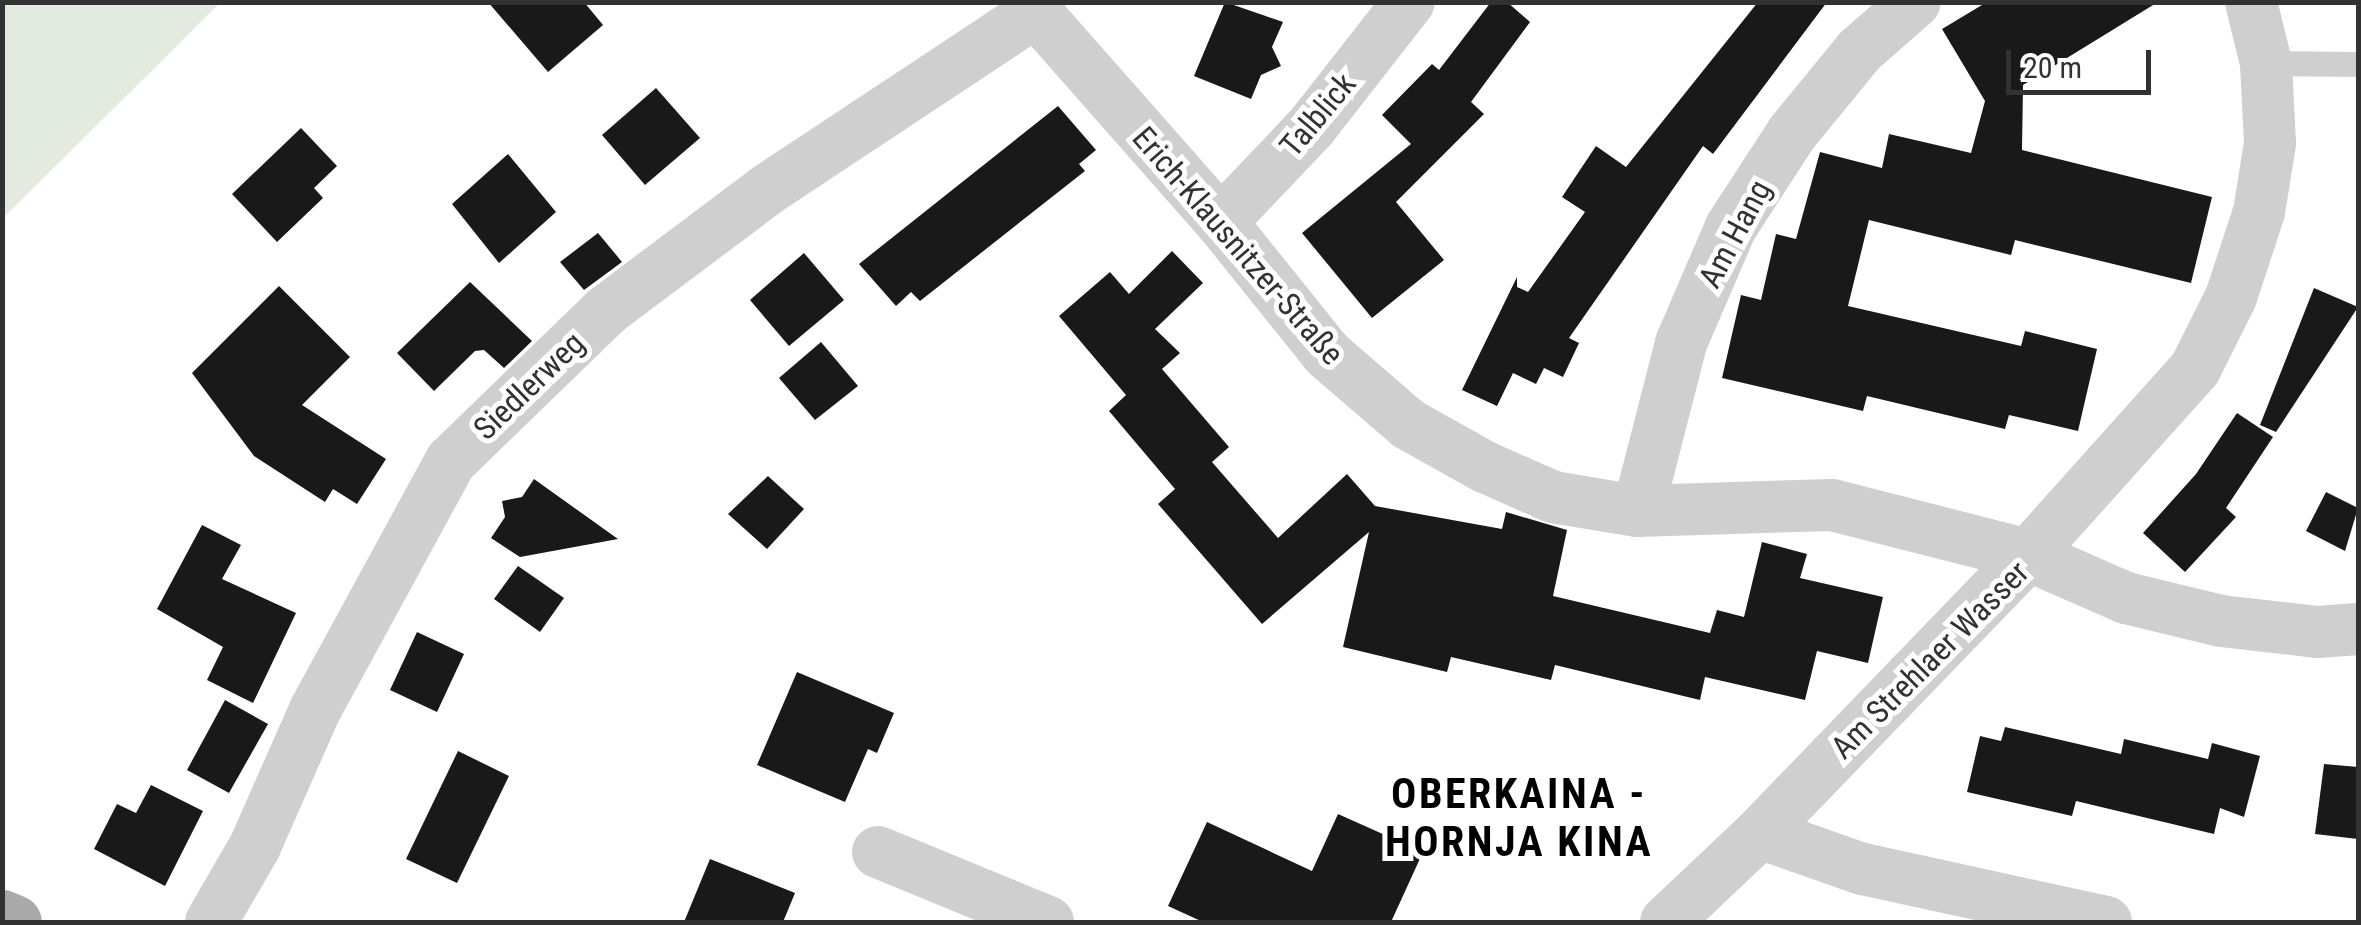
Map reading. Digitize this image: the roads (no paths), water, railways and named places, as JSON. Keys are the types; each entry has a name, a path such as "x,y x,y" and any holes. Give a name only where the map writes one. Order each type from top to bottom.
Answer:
{"main road":[{"path":"2,917 14,922"}],"street":[{"name":"Talblick","path":"1221,222 1312,126 1409,2"},
{"name":"Am Hang","path":"1638,511 1681,343 1731,227 1859,51 1915,2"},
{"path":"2028,555 2194,370 2231,297 2260,212 2270,143 2266,63 2251,2"},
{"name":"Erich-Klausnitzer-Straße","path":"1030,8 1221,222 1326,354 1408,424 1553,497 1638,511 1832,505 2028,555"},
{"name":"Siedlerweg","path":"211,922 254,846 315,710 451,462 607,310 768,189 1030,8"},
{"name":"Am Strehlaer Wasser","path":"1666,922 1760,834 2028,555 2126,598 2221,621 2318,632 2358,629"},
{"path":"1760,834 1862,869 2106,922"},
{"path":"878,852 1048,922"}],"lane":[{"path":"2266,63 2358,64"}],"district":[{"name":"OBERKAINA - HORNJA KINA","path":"1519,818"}]}
